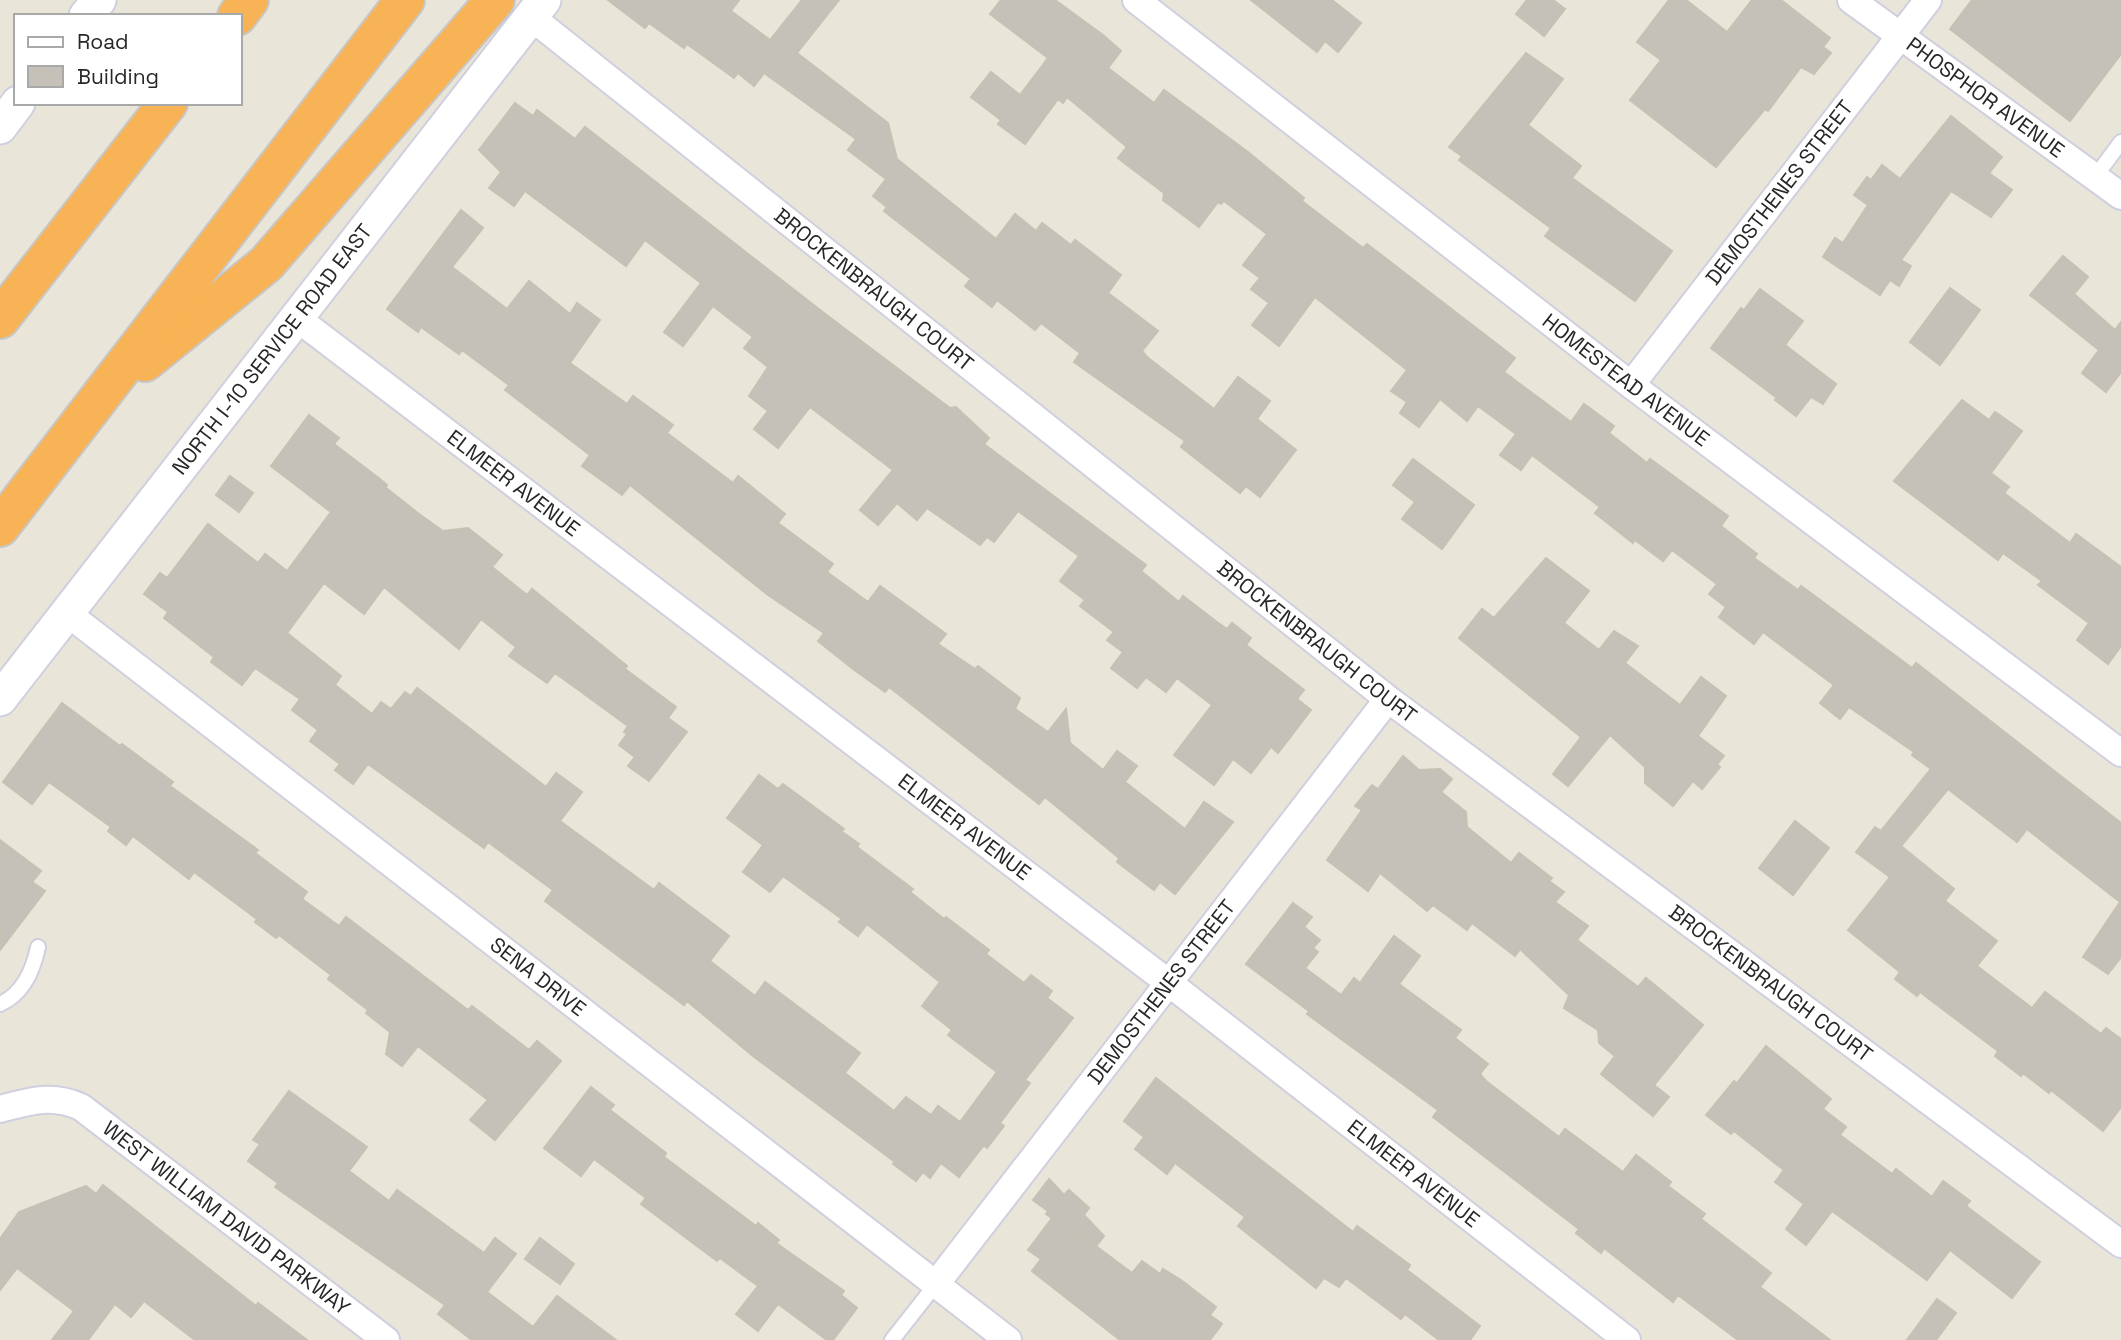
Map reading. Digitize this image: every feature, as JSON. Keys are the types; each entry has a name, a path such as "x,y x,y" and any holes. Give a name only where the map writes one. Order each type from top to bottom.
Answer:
{"highway":[{"path":"0,527 405,0"},
{"path":"95,403 266,264 495,0"},
{"path":"0,319 166,105"}],"street":[{"path":"88,14 99,0"},
{"name":"HOMESTEAD AVENUE","path":"1136,0 1631,385 2121,752"},
{"name":"PHOSPHOR AVENUE","path":"1852,0 1899,37 2121,196"},
{"name":"DEMOSTHENES STREET","path":"1631,385 1928,0"},
{"name":"NORTH I-10 SERVICE ROAD EAST","path":"0,699 538,8"},
{"name":"BROCKENBRAUGH COURT","path":"538,8 1388,699 2121,1244"},
{"path":"0,89 14,100"},
{"path":"0,127 15,105"},
{"name":"ELMEER AVENUE","path":"298,319 1169,982 1627,1340"},
{"name":"SENA DRIVE","path":"67,613 1008,1340"},
{"name":"DEMOSTHENES STREET","path":"936,1284 1388,699"},
{"name":"WEST WILLIAM DAVID PARKWAY","path":"0,1109 36,1099 66,1100 81,1107 386,1340"}],"lane":[{"path":"2095,177 2121,142"},
{"path":"0,1004 14,996 34,969 38,947"},
{"path":"892,1340 936,1284"}],"building":[{"path":"608,0 739,0 731,11 770,40 802,0 839,0 797,53 888,123 897,159 996,239 1015,214 1036,231 1042,223 1071,245 1075,240 1121,275 1108,293 1158,331 1142,351 1147,357 1214,409 1238,377 1270,401 1257,419 1296,450 1260,497 1246,486 1240,493 1181,447 1185,441 1074,362 1080,353 1041,323 1035,330 997,300 992,307 965,286 971,279 884,211 887,207 873,196 886,179 848,150 856,139 764,73 754,86 738,73 734,78 687,44 684,48 649,23 645,28"},
{"path":"1001,0 1055,0 1103,35 1121,51 1108,68 1154,103 1164,90 1248,152 1304,198 1302,201 1363,248 1367,244 1515,358 1504,372 1571,422 1584,404 1614,426 1609,433 1647,463 1650,459 1728,516 1721,526 1757,554 1754,558 1798,590 1801,586 1912,668 1916,663 2121,823 2121,957 2108,974 2083,957 2120,902 2027,829 2017,842 1948,789 1901,846 1954,889 1945,901 1997,941 1977,966 2032,1008 2045,992 2101,1034 2106,1028 2121,1039 2121,1107 2103,1131 2051,1090 2049,1093 2023,1073 2021,1076 1995,1056 1998,1051 1920,992 1917,996 1895,979 1900,972 1848,930 1890,877 1856,852 1875,827 1881,831 1931,769 1912,755 1914,752 1849,707 1840,719 1820,703 1834,685 1763,632 1754,644 1719,617 1726,607 1709,594 1717,584 1672,550 1663,561 1635,540 1633,543 1595,513 1600,507 1532,455 1521,470 1500,455 1516,434 1478,406 1467,421 1440,399 1419,427 1400,413 1407,402 1391,391 1407,370 1315,297 1279,346 1252,325 1269,303 1251,289 1260,278 1243,265 1267,234 1224,201 1221,204 1218,202 1199,227 1163,200 1164,193 1118,158 1127,147 1067,97 1063,103 1058,99 1025,144 998,124 1001,120 971,97 991,72 1020,95 1048,58 990,14"},
{"path":"1251,0 1332,0 1361,23 1338,52 1325,41 1317,52"},
{"path":"1527,0 1553,0 1565,9 1544,36 1516,14"},
{"path":"1669,0 1686,0 1727,32 1752,0 1781,0 1830,38 1823,47 1831,53 1814,74 1801,67 1768,111 1765,109 1716,167 1630,100 1661,60 1637,42"},
{"path":"1972,0 2121,0 2121,54 2070,121 1950,29"},
{"path":"1526,53 1563,79 1528,125 1581,166 1572,178 1672,251 1635,301 1545,236 1551,228 1459,160 1462,156 1449,147"},
{"path":"515,103 533,116 537,110 575,139 585,127 824,313 950,408 956,407 989,438 984,444 1146,565 1141,571 1179,602 1183,596 1227,629 1232,623 1251,638 1246,645 1304,690 1297,699 1311,710 1278,753 1271,747 1251,773 1233,759 1214,785 1174,755 1212,705 1177,678 1166,692 1146,677 1137,688 1111,668 1123,652 1107,640 1114,632 1080,606 1085,600 1060,581 1079,556 1018,511 994,542 987,537 980,545 927,508 917,520 897,503 878,525 860,510 893,470 810,407 778,448 754,429 768,411 749,396 768,367 744,348 753,337 713,306 683,346 664,332 701,283 645,240 626,266 525,191 514,206 489,188 501,172 479,150"},
{"path":"1951,116 2002,157 1989,173 2012,190 1991,217 1951,191 1901,260 1911,266 1899,286 1890,280 1880,295 1823,257 1835,238 1843,243 1868,205 1854,195 1867,177 1871,180 1882,165 1900,179"},
{"path":"461,210 483,228 452,267 507,309 529,281 570,314 577,303 600,320 570,363 627,404 633,396 673,425 667,433 733,483 738,476 785,514 778,523 833,564 827,572 868,602 880,586 946,634 938,644 975,669 978,666 1020,698 1015,709 1048,732 1066,709 1070,743 1103,770 1117,751 1137,766 1125,782 1185,829 1204,802 1233,822 1175,894 1160,882 1154,890 1117,862 1119,858 1045,797 1039,804 889,687 885,692 853,669 818,641 824,633 768,595 630,485 622,495 582,466 590,455 505,390 509,385 462,350 459,354 421,327 418,332 387,309"},
{"path":"2063,256 2088,277 2074,294 2115,330 2121,322 2121,372 2106,392 2082,373 2099,350 2030,295"},
{"path":"1950,288 1980,310 1940,365 1910,342"},
{"path":"1760,289 1803,321 1785,345 1836,384 1823,404 1811,397 1796,416 1775,400 1777,398 1711,348 1741,308 1744,310"},
{"path":"1962,400 1989,420 1995,412 2022,431 1991,473 2009,487 2004,493 2070,543 2076,534 2121,567 2121,646 2108,664 2077,640 2089,623 2038,585 2042,581 2003,553 1998,560 1894,481"},
{"path":"309,415 339,438 334,444 380,479 387,485 385,487 419,514 443,531 468,528 502,555 492,567 527,595 532,589 627,666 625,669 676,707 668,718 687,732 649,781 628,766 635,757 619,745 627,734 624,732 628,726 555,673 547,683 509,656 516,647 481,619 459,649 384,587 364,614 324,583 287,633 341,676 335,685 372,714 381,702 391,709 405,692 411,696 417,688 546,787 556,773 582,792 560,821 654,890 659,883 729,936 710,961 755,996 765,982 860,1053 845,1073 894,1111 906,1097 931,1115 938,1106 960,1122 997,1072 948,1035 952,1030 922,1006 940,982 867,924 858,936 839,922 842,919 783,876 770,892 743,872 763,845 727,818 759,775 778,789 783,784 844,829 841,831 859,844 857,847 913,889 910,892 944,919 946,917 989,950 986,954 1024,983 1031,975 1052,991 1047,998 1073,1018 1025,1080 1030,1083 1000,1123 1004,1126 987,1148 984,1145 959,1177 941,1163 930,1178 923,1172 916,1181 893,1164 895,1162 753,1056 687,1001 684,1005 545,901 553,890 488,842 484,848 368,764 353,784 335,770 340,764 310,741 318,730 292,710 300,699 255,668 242,685 211,662 214,657 164,618 168,612 144,594 160,573 167,578 208,524 258,563 265,554 287,571 331,512 271,466"},
{"path":"1413,459 1474,505 1442,549 1402,519 1415,502 1393,485"},
{"path":"230,476 253,493 239,512 216,495"},
{"path":"1546,558 1589,591 1564,623 1599,650 1614,631 1638,646 1625,663 1680,705 1701,677 1726,696 1698,736 1724,756 1717,764 1720,767 1702,789 1693,781 1673,806 1645,783 1645,767 1610,735 1568,786 1553,774 1581,737 1459,638 1482,609 1494,618"},
{"path":"62,703 173,782 170,786 258,850 255,853 307,892 302,899 339,926 346,917 468,1010 472,1006 529,1050 537,1041 561,1061 495,1140 470,1120 488,1100 418,1046 402,1066 386,1054 390,1032 366,1013 368,1010 328,979 331,975 279,935 276,938 255,922 257,919 194,872 189,879 133,836 126,845 108,831 111,827 49,782 32,804 3,782"},
{"path":"1403,756 1419,770 1440,769 1452,779 1441,792 1466,812 1467,827 1511,863 1519,853 1552,878 1549,881 1564,892 1555,902 1588,926 1577,940 1638,987 1646,978 1703,1025 1654,1085 1669,1097 1653,1116 1601,1074 1615,1056 1599,1043 1598,1030 1564,1008 1569,995 1520,949 1515,956 1472,923 1467,930 1433,905 1427,911 1380,873 1368,891 1327,860 1362,810 1355,806 1372,785 1378,789"},
{"path":"1795,821 1829,848 1793,895 1759,868"},
{"path":"0,840 41,871 32,882 45,891 0,950"},
{"path":"1293,903 1312,917 1304,927 1320,940 1313,948 1318,952 1305,968 1341,995 1354,978 1360,983 1394,936 1420,956 1399,984 1461,1030 1455,1038 1488,1064 1480,1074 1486,1081 1559,1137 1565,1129 1623,1172 1636,1155 1671,1182 1668,1186 1705,1214 1701,1219 1771,1273 1760,1287 1830,1340 1738,1340 1678,1295 1673,1302 1604,1248 1601,1253 1576,1233 1579,1229 1433,1117 1438,1110 1307,1014 1309,1011 1246,964"},
{"path":"1766,1046 1831,1099 1823,1109 1846,1127 1840,1135 1892,1174 1896,1169 1932,1197 1943,1181 1970,1201 1966,1206 2040,1262 2012,1298 1950,1250 1927,1280 1832,1211 1806,1245 1786,1229 1804,1204 1775,1182 1784,1170 1734,1131 1731,1134 1706,1115 1734,1081 1737,1083"},
{"path":"1156,1078 1353,1232 1357,1226 1410,1265 1407,1270 1480,1326 1470,1340 1439,1340 1405,1314 1401,1319 1346,1278 1339,1287 1324,1278 1316,1288 1238,1226 1245,1217 1175,1163 1167,1174 1135,1149 1144,1137 1124,1121"},
{"path":"591,1087 614,1105 610,1110 666,1153 664,1157 756,1226 758,1223 779,1240 776,1243 844,1291 841,1295 857,1308 833,1340 827,1340 778,1304 758,1331 736,1314 758,1286 720,1258 717,1261 641,1204 646,1198 594,1159 581,1176 544,1148"},
{"path":"289,1091 367,1147 349,1171 389,1201 397,1190 484,1253 495,1238 516,1254 487,1292 533,1327 557,1296 616,1340 472,1340 438,1314 445,1305 275,1187 278,1183 248,1161 260,1144 253,1140"},
{"path":"1049,1179 1064,1195 1069,1190 1089,1208 1084,1215 1104,1236 1097,1245 1073,1229 1132,1273 1142,1261 1160,1274 1163,1269 1216,1307 1210,1315 1222,1324 1210,1340 1120,1340 1032,1271 1041,1259 1028,1250 1052,1218 1046,1214 1048,1211 1033,1200"},
{"path":"103,1185 256,1306 258,1303 307,1340 195,1340 144,1301 131,1317 115,1304 88,1340 52,1340 74,1311 17,1268 0,1290 0,1239 19,1212 86,1186 96,1194"},
{"path":"540,1238 574,1264 560,1284 525,1259"},
{"path":"1937,1299 1956,1313 1936,1340 1907,1340"}]}
